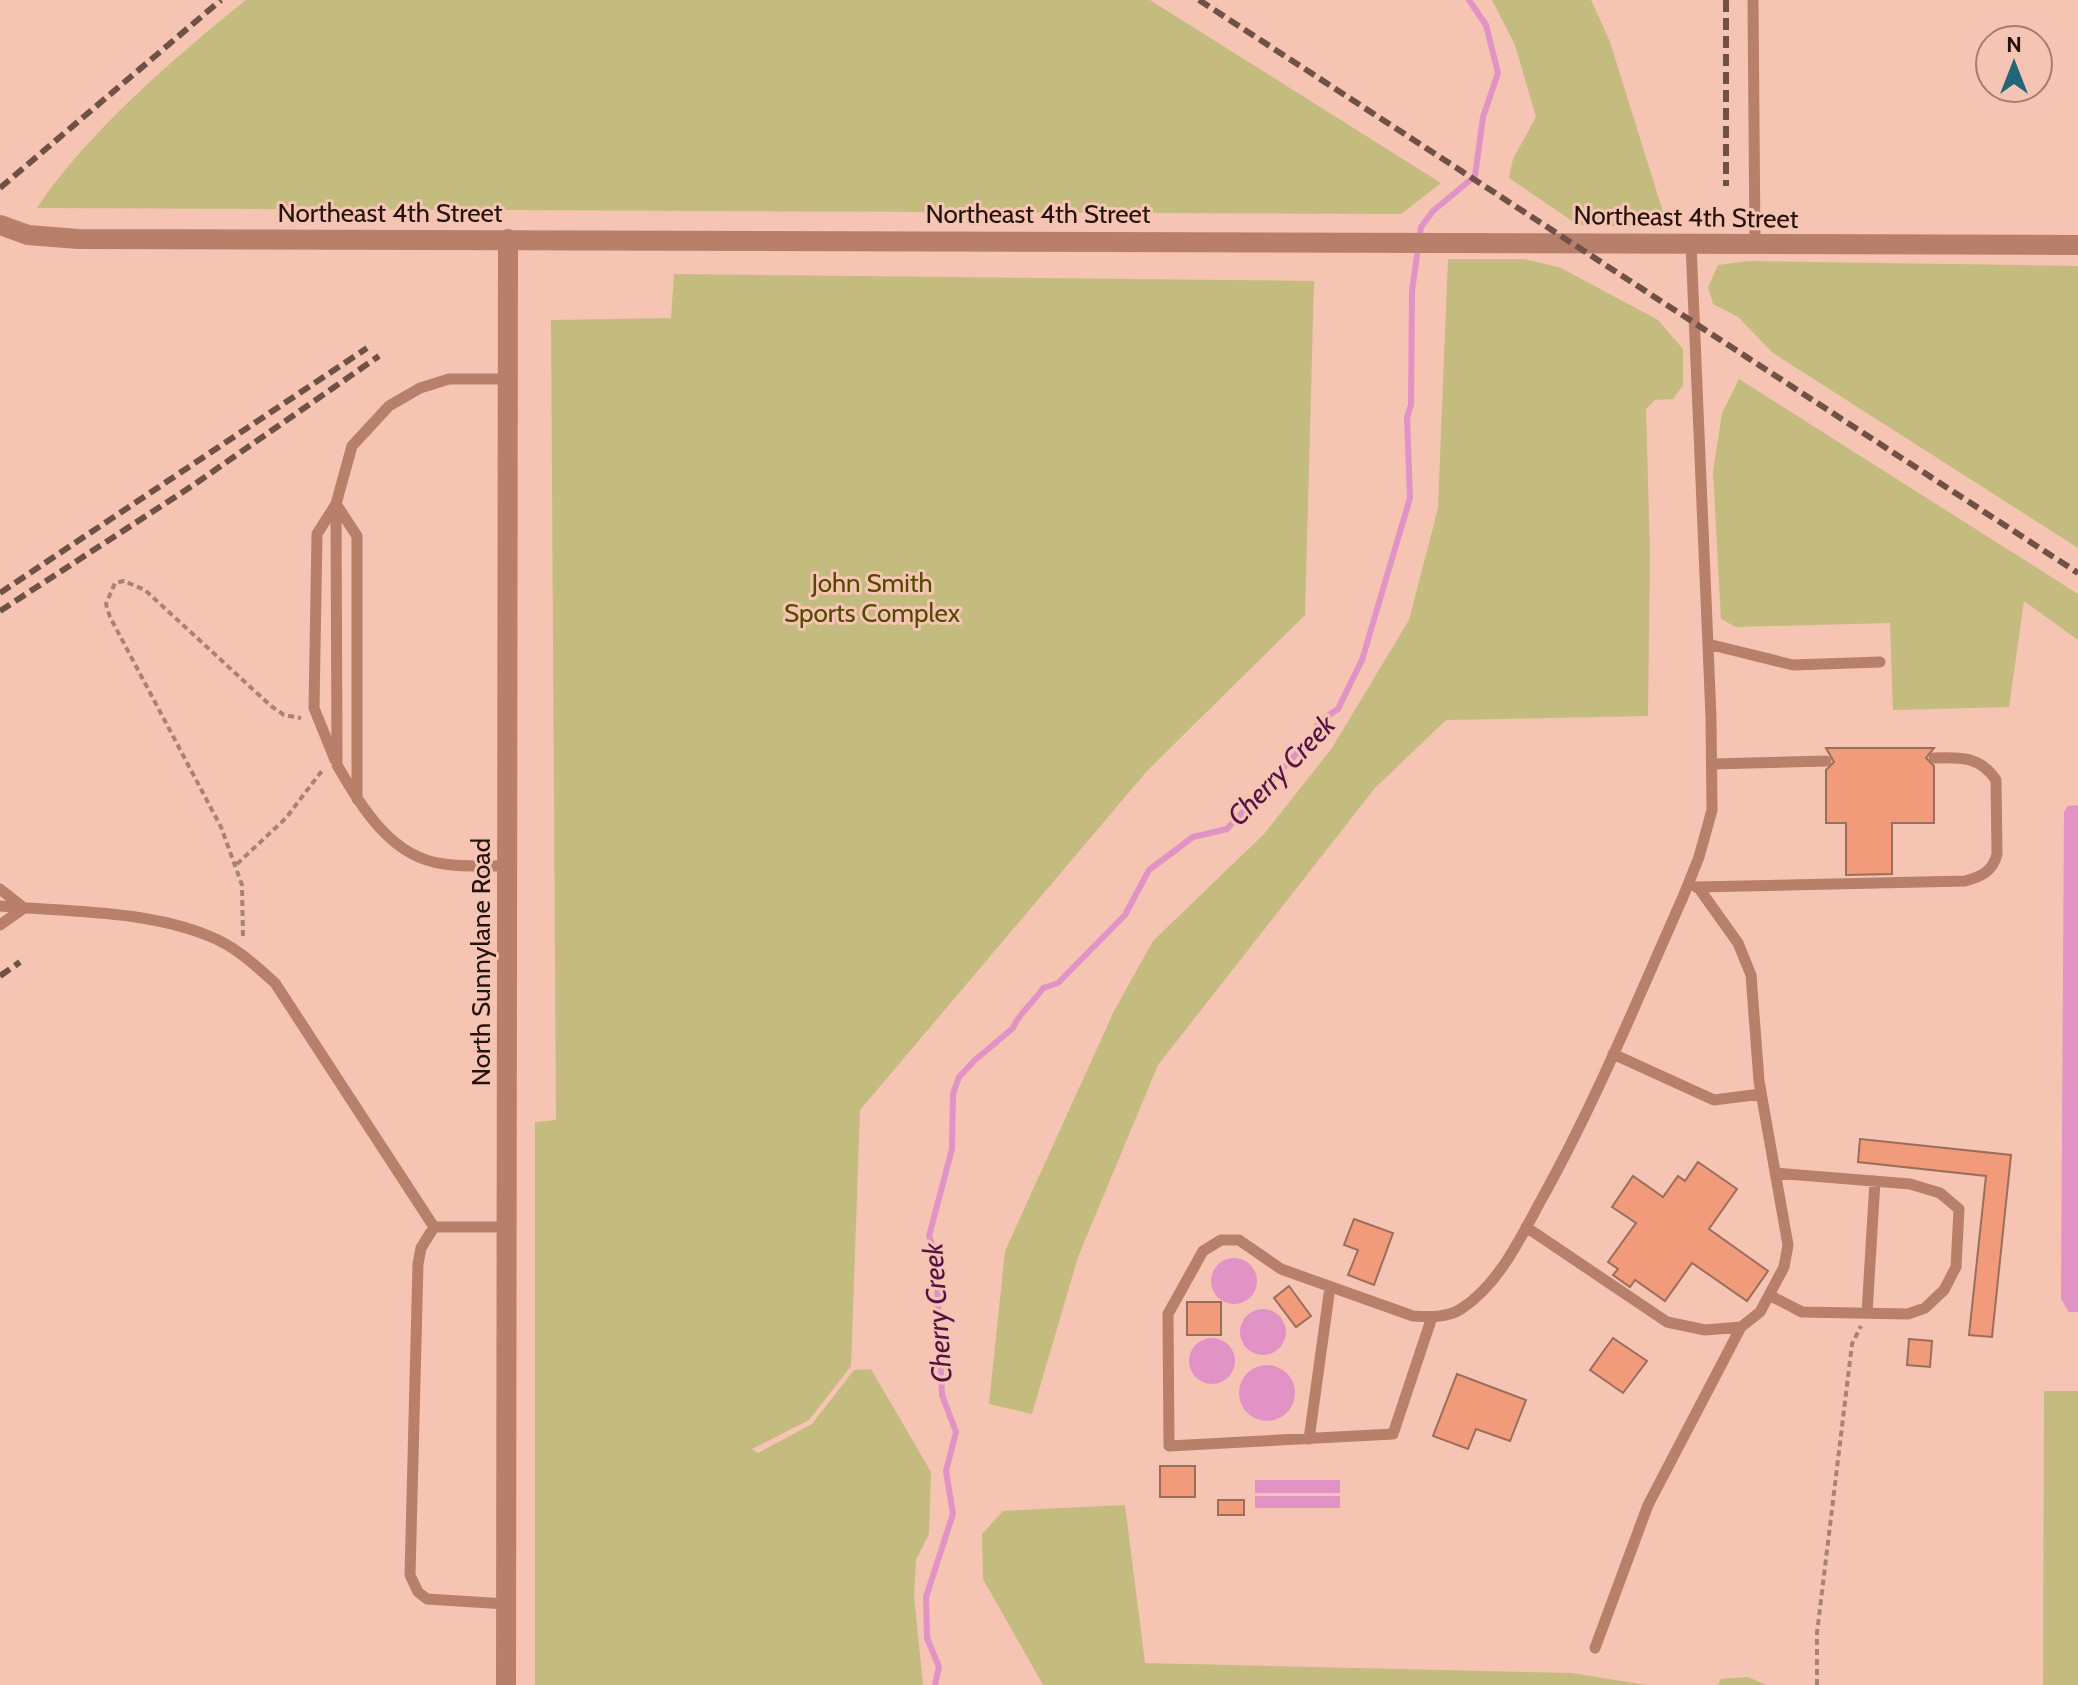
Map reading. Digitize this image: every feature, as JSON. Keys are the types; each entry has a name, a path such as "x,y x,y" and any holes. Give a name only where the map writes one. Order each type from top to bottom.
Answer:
{"street":[{"name":"Northeast 4th Street","path":"0,225 28,235 78,239 2078,245"},
{"name":"North Sunnylane Road","path":"506,1685 508,239"}],"lane":[{"path":"1753,0 1755,244"},
{"path":"1432,1317 1393,1434 1169,1446 1168,1314 1203,1251 1221,1240 1239,1240 1281,1269 1413,1316 1432,1317 1457,1312 1478,1297 1496,1276 1577,1137 1692,887 1712,810 1712,764 1691,244"},
{"path":"335,760 336,504 352,446 389,406 420,388 449,379 508,379"},
{"path":"336,504 317,534 316,718 335,760 357,799 396,843 441,864 508,866"},
{"path":"336,504 357,536 357,799"},
{"path":"1708,644 1793,665 1880,662"},
{"path":"1692,887 1965,881 1980,877 1995,863 1997,854 1996,780 1974,760 1963,757 1934,758"},
{"path":"1712,764 1826,761"},
{"path":"1595,1648 1648,1505 1741,1327 1760,1312 1784,1267 1788,1245 1761,1094 1751,975 1738,943 1692,887"},
{"path":"0,889 24,908"},
{"path":"0,906 153,919 210,936 243,954 275,983 434,1227"},
{"path":"0,925 24,908"},
{"path":"1613,1054 1714,1100 1761,1094"},
{"path":"1769,1295 1802,1312 1908,1314 1925,1308 1944,1290 1956,1267 1959,1209 1940,1193 1910,1184 1775,1173"},
{"path":"1867,1313 1875,1181"},
{"path":"434,1227 507,1227"},
{"path":"434,1227 421,1248 418,1264 410,1575 418,1592 427,1599 506,1604"},
{"path":"1526,1227 1667,1322 1705,1330 1741,1327"},
{"path":"1309,1439 1330,1287"}],"path":[{"path":"243,954 244,913 237,864 221,827 110,617 106,604 115,583 124,581 145,590 277,710 292,718 316,718"},
{"path":"237,864 286,818 335,760"},
{"path":"1817,1685 1817,1633 1852,1344 1867,1313"}],"green space":[{"path":"246,0 1150,0 1441,183 1401,214 37,208 80,152 134,97"},
{"path":"1492,0 1591,0 1610,42 1668,228 1578,225 1509,178 1513,159 1536,117 1515,45"},
{"path":"1448,259 1525,259 1561,268 1658,320 1683,349 1683,385 1673,399 1655,400 1646,409 1650,554 1648,716 1446,720 1375,788 1158,1065 1078,1257 1032,1414 989,1404 1005,1251 1114,1011 1153,941 1264,834 1332,748 1409,620 1438,508"},
{"path":"1749,261 2078,266 2078,548 1773,353 1738,317 1713,304 1708,287 1718,265"},
{"name":"John Smith Sports Complex","path":"674,274 1314,281 1305,615 1147,771 860,1110 851,1366 809,1420 752,1449 758,1453 812,1424 854,1370 871,1369 931,1472 929,1534 916,1560 914,1596 923,1685 535,1685 535,1122 556,1120 551,320 671,318"},
{"path":"1739,379 2078,594 2078,640 2024,601 2009,707 1893,710 1890,623 1736,627 1721,619 1713,472 1722,413"},
{"path":"2044,1391 2078,1391 2078,1685 2043,1685"},
{"path":"1125,1505 1145,1663 1572,1673 1646,1685 1043,1685 983,1579 982,1534 1003,1511"},
{"path":"1748,1677 1766,1685 1718,1685 1721,1679"}],"shaded area":[{"path":"2078,805 2078,1312 2069,1312 2061,1299 2064,812 2068,806"},
{"path":"1234,1258 1251,1264 1257,1281 1251,1298 1234,1304 1217,1298 1211,1281 1217,1264"},
{"path":"1263,1309 1280,1315 1286,1332 1280,1349 1263,1355 1246,1349 1240,1332 1246,1315"},
{"path":"1212,1338 1229,1344 1235,1361 1229,1378 1212,1384 1195,1378 1189,1361 1195,1344"},
{"path":"1267,1365 1287,1373 1295,1393 1287,1413 1267,1421 1247,1413 1239,1393 1247,1373"},
{"path":"1255,1480 1340,1480 1340,1493 1255,1493"},
{"path":"1255,1496 1340,1496 1340,1508 1255,1508"}],"building":[{"path":"1826,748 1934,748 1926,758 1934,766 1934,823 1892,823 1892,874 1846,875 1846,823 1826,823 1826,770 1834,762"},
{"path":"1860,1139 2011,1155 1992,1337 1969,1335 1986,1176 1858,1162"},
{"path":"1698,1162 1737,1189 1709,1229 1768,1271 1747,1301 1692,1263 1665,1301 1635,1280 1630,1287 1613,1275 1618,1269 1608,1262 1636,1223 1612,1207 1633,1176 1663,1197 1678,1176 1685,1181"},
{"path":"1354,1219 1393,1233 1374,1285 1348,1275 1358,1250 1344,1245"},
{"path":"1289,1286 1311,1316 1296,1327 1274,1298"},
{"path":"1187,1302 1221,1302 1221,1335 1187,1335"},
{"path":"1613,1338 1647,1361 1623,1393 1590,1370"},
{"path":"1909,1339 1932,1341 1930,1367 1907,1365"},
{"path":"1457,1374 1526,1400 1510,1441 1476,1429 1468,1449 1433,1436"},
{"path":"1160,1466 1195,1466 1195,1497 1160,1497"},
{"path":"1218,1500 1244,1500 1244,1515 1218,1515"}],"waterway":[{"name":"Cherry Creek","path":"935,1685 939,1667 927,1638 926,1597 953,1514 946,1471 956,1432 942,1395 936,1255 929,1236 952,1149 953,1094 959,1077 1013,1028 1043,988 1058,983 1125,915 1149,870 1193,837 1227,829 1310,739 1320,721 1338,709 1362,660 1410,498 1407,417 1411,405 1412,291 1421,227 1433,211 1475,176 1483,117 1498,73 1486,25 1469,0"}],"railway":[{"path":"0,188 221,0"},
{"path":"1199,0 2078,573"},
{"path":"1726,0 1726,186"},
{"path":"0,593 367,348"},
{"path":"0,611 192,486 379,356"},
{"path":"0,976 20,962"}]}
